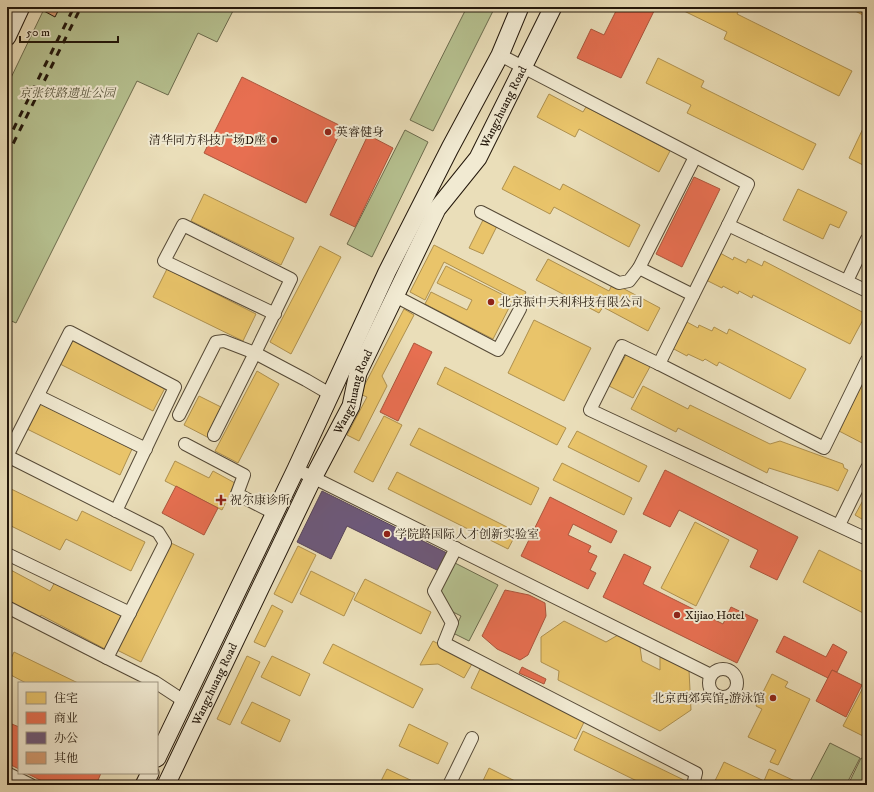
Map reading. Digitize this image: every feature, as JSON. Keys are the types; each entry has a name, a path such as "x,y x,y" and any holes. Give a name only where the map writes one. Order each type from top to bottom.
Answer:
{"main road":[{"path":"7,37 21,7"},
{"name":"Wangzhuang Road","path":"158,756 296,469 387,272 450,148 500,55 520,7"},
{"name":"Wangzhuang Road","path":"166,785 314,478 351,406 358,373 437,209 478,158 553,7"},
{"path":"144,785 150,774"}],"street":[{"path":"500,55 748,184 659,364"},
{"path":"481,212 619,283 629,281 639,268 695,157"},
{"path":"214,435 275,314 291,280 183,225 164,261 275,314"},
{"path":"728,225 867,291"},
{"path":"847,281 867,239"},
{"path":"639,268 693,295"},
{"path":"395,296 498,350 520,309"},
{"path":"107,658 165,543 158,532 116,511 7,456 70,332 175,386 116,511"},
{"path":"179,415 216,342 224,341 255,353 330,394"},
{"path":"867,360 824,448 622,346 590,410 867,539"},
{"path":"38,396 146,449"},
{"path":"185,444 244,475 237,494 274,513"},
{"path":"839,525 867,468"},
{"path":"296,469 711,675"},
{"path":"456,548 434,591 452,623 444,644 696,773 693,785"},
{"path":"7,554 130,613"},
{"path":"7,607 155,682"},
{"path":"158,684 184,700"},
{"path":"449,785 472,738"},
{"path":"7,773 24,784"}],"green space":[{"name":"京张铁路遗址公园","path":"45,7 235,7 217,42 198,33 168,95 137,81 16,323 7,319 7,86"},
{"path":"467,7 495,7 433,131 410,120"},
{"path":"405,130 428,142 372,257 347,244"},
{"path":"455,563 498,585 469,641 453,633 461,616 443,607 439,594"},
{"path":"830,743 860,758 846,785 808,785"},
{"path":"861,758 867,761 867,785 848,785"}],"building: 住宅":[{"path":"683,7 740,7 737,14 852,71 839,96 724,39 727,32 682,10"},
{"path":"847,7 867,7 867,17"},
{"path":"658,58 704,81 701,87 816,144 803,170 687,113 691,105 646,83"},
{"path":"549,94 583,112 586,107 670,151 659,172 579,129 575,137 537,117"},
{"path":"867,120 867,167 849,158"},
{"path":"514,166 560,190 563,184 640,225 629,247 554,207 550,214 502,189"},
{"path":"798,189 847,212 839,228 830,224 823,239 783,220"},
{"path":"204,194 294,238 281,265 191,221"},
{"path":"483,220 497,226 483,254 469,248"},
{"path":"434,245 526,292 521,302 444,262 425,300 410,292"},
{"path":"320,246 341,257 291,354 270,342"},
{"path":"720,253 733,260 734,257 746,263 748,259 762,266 764,261 866,314 850,344 753,295 752,298 739,291 738,294 723,286 722,288 706,280"},
{"path":"548,259 609,291 613,283 660,308 648,331 603,307 599,313 536,280"},
{"name":"北京振中天利科技有限公司","path":"446,266 513,300 493,339 425,304 431,292 467,310 472,300 437,283"},
{"path":"167,269 256,314 243,341 153,297"},
{"path":"404,309 414,315 382,376 387,386 359,441 347,435 367,397 360,394"},
{"path":"534,320 591,348 564,401 508,373"},
{"path":"685,321 698,328 699,325 712,331 714,327 727,334 729,329 806,369 790,399 719,362 717,366 705,359 703,361 688,354 687,356 672,348"},
{"path":"69,337 166,386 153,411 56,362"},
{"path":"628,351 652,363 633,398 609,386"},
{"path":"445,367 566,428 557,445 437,384"},
{"path":"257,371 279,384 238,463 215,451"},
{"path":"867,373 867,443 866,445 839,431"},
{"path":"643,386 688,409 690,405 770,444 780,441 843,464 844,468 848,470 838,491 769,468 767,473 678,428 676,432 631,409"},
{"path":"199,396 225,409 209,438 184,425"},
{"path":"40,403 132,449 120,475 27,429"},
{"path":"384,416 402,425 373,482 354,472"},
{"path":"419,428 539,488 531,505 410,445"},
{"path":"577,431 647,466 639,482 568,447"},
{"path":"175,461 209,478 213,471 235,483 222,510 165,481"},
{"path":"562,463 632,498 624,515 553,480"},
{"path":"397,472 517,532 508,549 388,489"},
{"path":"7,487 77,521 82,511 145,542 131,571 66,539 60,550 7,524"},
{"path":"867,493 867,522 855,515"},
{"path":"695,522 729,540 696,606 661,588"},
{"path":"171,543 194,554 141,662 117,650"},
{"path":"298,546 316,555 292,603 274,594"},
{"path":"819,550 867,574 867,615 803,582"},
{"path":"7,568 50,591 55,582 121,616 105,649 41,615 38,622 7,606"},
{"path":"311,571 355,593 344,616 300,594"},
{"path":"365,579 431,612 421,634 354,600"},
{"path":"272,605 283,611 265,647 254,642"},
{"path":"564,621 606,642 618,635 640,647 642,661 660,670 660,657 689,670 691,710 660,731 558,680 559,671 541,662 541,637"},
{"path":"433,641 473,662 464,678 438,664 420,665"},
{"path":"333,644 423,689 413,708 323,663"},
{"path":"14,652 76,682 24,682 7,673 7,667"},
{"path":"247,656 260,662 230,725 217,719"},
{"path":"272,656 310,674 300,696 261,677"},
{"path":"480,669 585,720 576,739 471,688"},
{"path":"772,674 788,682 785,687 810,699 778,765 770,762 776,750 748,737 762,709 756,706"},
{"path":"867,680 867,738 843,726"},
{"path":"252,702 290,720 280,742 241,723"},
{"path":"409,724 448,743 438,764 399,746"},
{"path":"583,731 688,782 686,785 645,785 574,750"},
{"path":"724,762 764,781 769,769 797,782 795,785 713,785"},
{"path":"489,768 523,785 481,785"},
{"path":"387,769 421,785 379,785"}],"building: 商业":[{"path":"618,7 656,7 621,78 577,58 591,29 604,35"},
{"name":"清华同方科技广场D座","path":"242,77 343,127 306,203 204,153"},
{"path":"368,135 393,148 355,227 330,215"},
{"path":"694,177 720,189 682,267 656,254"},
{"path":"414,343 432,352 398,421 380,412"},
{"path":"665,470 798,537 777,580 750,567 758,550 679,510 670,527 643,514"},
{"path":"176,486 218,508 204,535 162,513"},
{"path":"550,497 617,531 611,543 573,524 568,535 591,546 588,552 597,556 590,570 596,573 588,589 521,556"},
{"path":"624,554 651,567 643,584 723,624 731,607 758,620 737,663 603,597"},
{"path":"505,590 529,595 545,603 546,616 528,655 520,660 497,649 482,636"},
{"path":"784,636 826,657 833,644 847,652 837,672 832,670 828,678 776,652"},
{"path":"522,667 546,679 544,684 519,673"},
{"path":"832,670 862,685 846,717 816,701"},
{"path":"7,722 18,727 18,768 7,763"},
{"path":"28,774 101,774 96,785 50,785"}],"building: 办公":[{"name":"学院路国际人才创新实验室","path":"322,491 449,554 441,572 347,526 331,559 297,542"}],"building: 其他":[{"path":"47,7 60,7 55,17 44,11"}],"railway":[{"path":"7,142 74,7"},
{"path":"7,156 81,7"}],"place":[{"name":"英睿健身","path":"328,132"},
{"name":"清华同方科技广场D座","path":"274,140"},
{"name":"北京振中天利科技有限公司","path":"491,302"},
{"name":"祝尔康诊所","path":"221,500"},
{"name":"学院路国际人才创新实验室","path":"387,534"},
{"name":"Xijiao Hotel","path":"677,615"},
{"name":"北京西郊宾馆-游泳馆","path":"773,698"}]}
